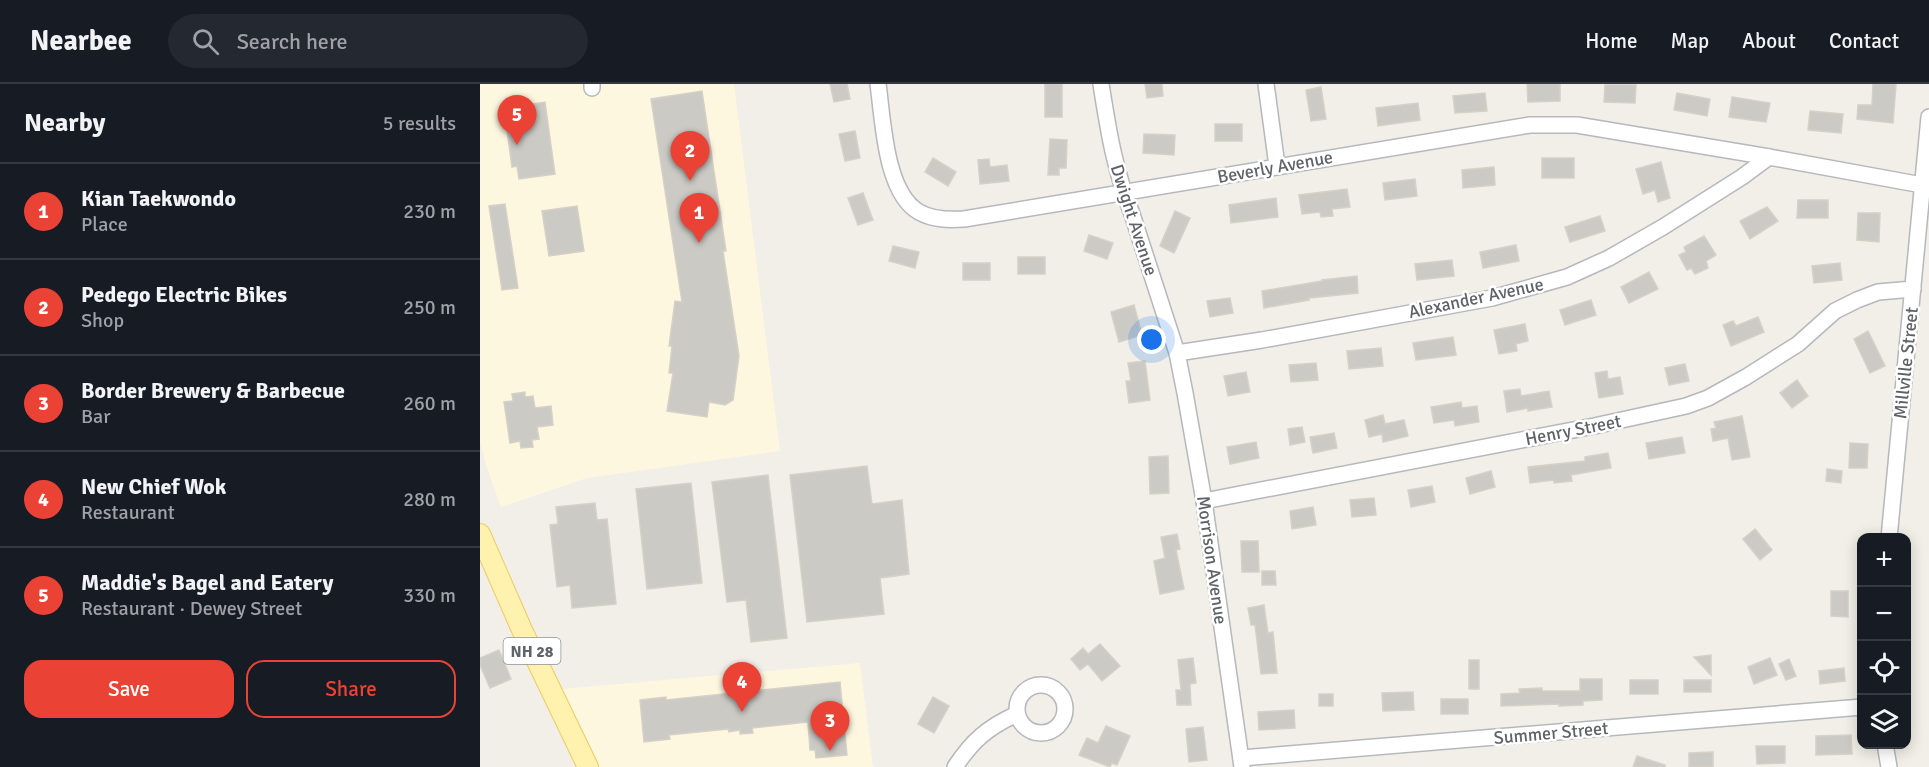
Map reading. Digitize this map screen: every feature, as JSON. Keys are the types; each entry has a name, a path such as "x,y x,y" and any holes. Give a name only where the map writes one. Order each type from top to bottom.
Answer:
{"main road":[{"name":"NH 28","path":"480,534 522,630 588,767"}],"street":[{"name":"Beverly Avenue","path":"878,84 893,174 898,188 906,202 919,212 933,218 948,220 1546,124 1577,125 1769,157"},
{"name":"Dwight Avenue","path":"1101,84 1113,155 1123,192 1177,353"},
{"path":"1266,84 1277,166"},
{"name":"Millville Street","path":"1889,533 1929,117"},
{"path":"1769,157 1922,185"},
{"name":"Alexander Avenue","path":"1177,353 1263,340 1492,298 1567,277 1609,258 1663,226 1742,177 1769,157"},
{"name":"Henry Street","path":"1204,501 1594,426 1686,406 1708,398 1746,377 1798,344 1835,311 1878,292 1913,289"},
{"name":"Morrison Avenue","path":"1177,353 1204,501 1241,762"},
{"name":"Summer Street","path":"1241,762 1857,707"},
{"path":"955,767 965,752 987,730 1017,714"},
{"path":"1886,749 1889,767"}],"shaded area":[{"path":"480,84 734,84 780,451 587,478 501,507 480,442"},
{"path":"860,663 873,767 588,767 550,690"}],"building":[{"path":"830,84 847,84 850,99 834,102"},
{"path":"1045,84 1062,84 1062,117 1045,117"},
{"path":"1145,84 1162,84 1163,96 1147,98"},
{"path":"1527,84 1560,84 1560,101 1528,102"},
{"path":"1873,84 1896,84 1893,123 1857,119 1858,105 1872,105"},
{"path":"1605,85 1636,85 1635,103 1604,102"},
{"path":"1321,87 1326,119 1311,121 1306,90"},
{"path":"702,91 739,356 733,400 725,405 709,402 707,417 667,411 673,373 669,373 672,346 669,346 675,301 682,302 651,99"},
{"path":"1485,93 1487,111 1455,113 1453,96"},
{"path":"1677,93 1710,99 1707,116 1674,110"},
{"path":"1732,97 1770,103 1766,122 1729,117"},
{"path":"545,102 555,174 519,179 517,166 512,167 506,123 509,123 508,108"},
{"path":"1418,103 1420,120 1378,126 1376,108"},
{"path":"1810,111 1843,114 1841,133 1808,130"},
{"path":"1215,124 1242,124 1242,141 1215,141"},
{"path":"855,131 860,158 845,161 839,134"},
{"path":"1144,134 1175,135 1174,155 1143,153"},
{"path":"1050,139 1067,140 1066,168 1059,168 1059,175 1048,175"},
{"path":"933,158 956,172 948,186 925,172"},
{"path":"1542,158 1574,158 1574,178 1542,178"},
{"path":"989,159 990,167 1007,165 1009,181 980,184 978,160"},
{"path":"1661,162 1670,198 1658,202 1655,190 1643,194 1636,169"},
{"path":"1494,167 1495,185 1463,188 1462,170"},
{"path":"1415,179 1417,196 1385,200 1383,183"},
{"path":"1347,189 1350,207 1332,209 1333,216 1321,217 1320,212 1302,214 1299,195"},
{"path":"863,193 873,220 858,225 848,198"},
{"path":"1276,198 1278,217 1231,223 1229,205"},
{"path":"1798,200 1828,200 1828,218 1797,218"},
{"path":"505,204 518,288 502,290 489,206"},
{"path":"577,206 584,251 549,256 542,211"},
{"path":"1767,207 1778,221 1750,239 1740,221"},
{"path":"1175,211 1190,218 1174,253 1160,246"},
{"path":"1858,213 1880,213 1879,242 1857,240"},
{"path":"1600,216 1605,231 1570,242 1565,227"},
{"path":"1089,235 1113,243 1107,259 1084,251"},
{"path":"1704,236 1716,255 1706,261 1708,268 1695,274 1691,268 1687,270 1679,255 1686,252 1684,247"},
{"path":"1516,245 1519,261 1483,268 1480,252"},
{"path":"893,246 919,252 915,268 889,261"},
{"path":"1018,257 1045,257 1045,274 1018,274"},
{"path":"1452,260 1454,276 1417,280 1415,264"},
{"path":"963,263 990,263 990,280 963,280"},
{"path":"1840,263 1842,280 1814,283 1812,266"},
{"path":"1649,272 1658,289 1629,303 1621,287"},
{"path":"1357,276 1358,293 1309,298 1309,300 1264,308 1262,291"},
{"path":"1230,298 1233,313 1210,317 1207,301"},
{"path":"1591,300 1596,315 1565,325 1560,310"},
{"path":"1134,305 1142,335 1119,342 1111,312"},
{"path":"1758,317 1764,332 1731,346 1723,325 1733,321 1736,326"},
{"path":"1525,324 1528,341 1516,344 1517,351 1499,354 1494,330"},
{"path":"1868,331 1885,366 1870,373 1854,339"},
{"path":"1453,337 1456,355 1416,360 1413,343"},
{"path":"1381,348 1383,366 1349,369 1347,351"},
{"path":"1145,361 1150,400 1129,403 1126,381 1131,381 1128,363"},
{"path":"1316,363 1318,380 1291,382 1289,365"},
{"path":"1685,364 1689,381 1669,385 1665,368"},
{"path":"1607,371 1608,379 1620,377 1623,394 1599,398 1595,373"},
{"path":"1246,372 1250,392 1228,396 1224,376"},
{"path":"1797,380 1808,396 1792,408 1780,393"},
{"path":"1520,389 1521,396 1549,391 1552,407 1507,412 1504,391"},
{"path":"525,392 525,397 533,396 535,408 551,406 553,425 537,427 539,439 532,440 533,447 521,448 520,441 510,443 504,402 513,401 512,394"},
{"path":"1461,402 1462,408 1477,406 1479,422 1455,426 1454,420 1434,423 1431,407"},
{"path":"1383,415 1385,424 1404,420 1408,436 1383,442 1382,434 1369,437 1365,420"},
{"path":"1742,416 1750,457 1732,460 1728,438 1713,441 1711,429 1716,428 1714,422"},
{"path":"1302,427 1305,442 1290,445 1288,429"},
{"path":"1334,433 1337,448 1313,453 1310,437"},
{"path":"1682,437 1685,453 1649,459 1646,443"},
{"path":"1256,442 1259,458 1230,464 1227,447"},
{"path":"1850,443 1868,444 1867,468 1849,468"},
{"path":"1608,453 1611,468 1571,475 1572,481 1554,483 1554,480 1530,483 1528,467 1585,461 1585,457"},
{"path":"1168,456 1169,493 1150,494 1149,457"},
{"path":"867,466 872,504 902,500 909,574 880,578 884,614 807,622 790,475"},
{"path":"1827,469 1842,471 1841,483 1826,481"},
{"path":"1491,471 1495,487 1470,494 1466,478"},
{"path":"768,475 787,638 751,642 746,600 727,602 712,482"},
{"path":"691,483 702,583 647,589 636,489"},
{"path":"1432,486 1435,502 1411,507 1408,490"},
{"path":"1374,498 1376,515 1352,517 1350,500"},
{"path":"595,503 597,520 607,519 616,604 572,608 570,585 557,587 550,525 558,524 556,507"},
{"path":"1313,507 1316,525 1292,529 1290,511"},
{"path":"1755,529 1772,550 1760,560 1743,539"},
{"path":"1177,534 1180,549 1176,550 1184,589 1160,594 1154,561 1165,558 1161,537"},
{"path":"1241,541 1258,541 1259,572 1242,572"},
{"path":"1262,571 1275,571 1276,585 1262,585"},
{"path":"1831,591 1848,591 1848,617 1831,616"},
{"path":"1264,605 1268,633 1273,632 1277,673 1261,674 1255,625 1251,625 1248,608"},
{"path":"1100,644 1120,666 1102,681 1088,664 1080,670 1071,659 1083,648 1088,654"},
{"path":"499,650 511,679 490,688 480,665 480,658"},
{"path":"1711,655 1711,675 1694,657"},
{"path":"1193,658 1196,683 1190,684 1191,705 1177,705 1176,690 1181,690 1178,660"},
{"path":"1770,658 1777,675 1754,684 1748,667"},
{"path":"1789,659 1796,676 1786,680 1779,664"},
{"path":"1469,660 1479,660 1479,689 1469,689"},
{"path":"1844,668 1845,681 1820,684 1819,671"},
{"path":"1580,679 1602,679 1602,700 1583,701 1583,705 1501,706 1501,694 1520,693 1519,689 1580,691"},
{"path":"1630,680 1658,680 1658,694 1630,694"},
{"path":"1684,680 1711,680 1711,692 1684,692"},
{"path":"840,682 847,755 816,758 815,750 810,750 808,722 752,728 753,733 740,734 740,730 729,732 728,729 669,735 670,739 644,742 640,700 666,697 666,700"},
{"path":"1413,692 1414,710 1383,711 1382,693"},
{"path":"1319,694 1333,694 1333,706 1319,706"},
{"path":"933,697 949,706 934,733 918,724"},
{"path":"1441,699 1468,699 1468,714 1441,714"},
{"path":"1294,710 1295,728 1259,730 1258,712"},
{"path":"1106,726 1130,736 1117,765 1112,763 1110,767 1079,755 1087,738 1098,743"},
{"path":"1203,727 1207,760 1189,762 1186,729"},
{"path":"1851,735 1852,754 1816,755 1816,736"},
{"path":"1756,746 1785,746 1785,763 1757,764"},
{"path":"1713,752 1713,767 1689,767 1689,753"},
{"path":"1637,756 1665,765 1665,767 1633,767"}],"place":[{"name":"Maddie's Bagel and Eatery","path":"517,145"},
{"name":"Pedego Electric Bikes","path":"690,181"},
{"name":"Kian Taekwondo","path":"699,243"},
{"name":"New Chief Wok","path":"742,712"},
{"name":"Border Brewery & Barbecue","path":"830,751"}]}
